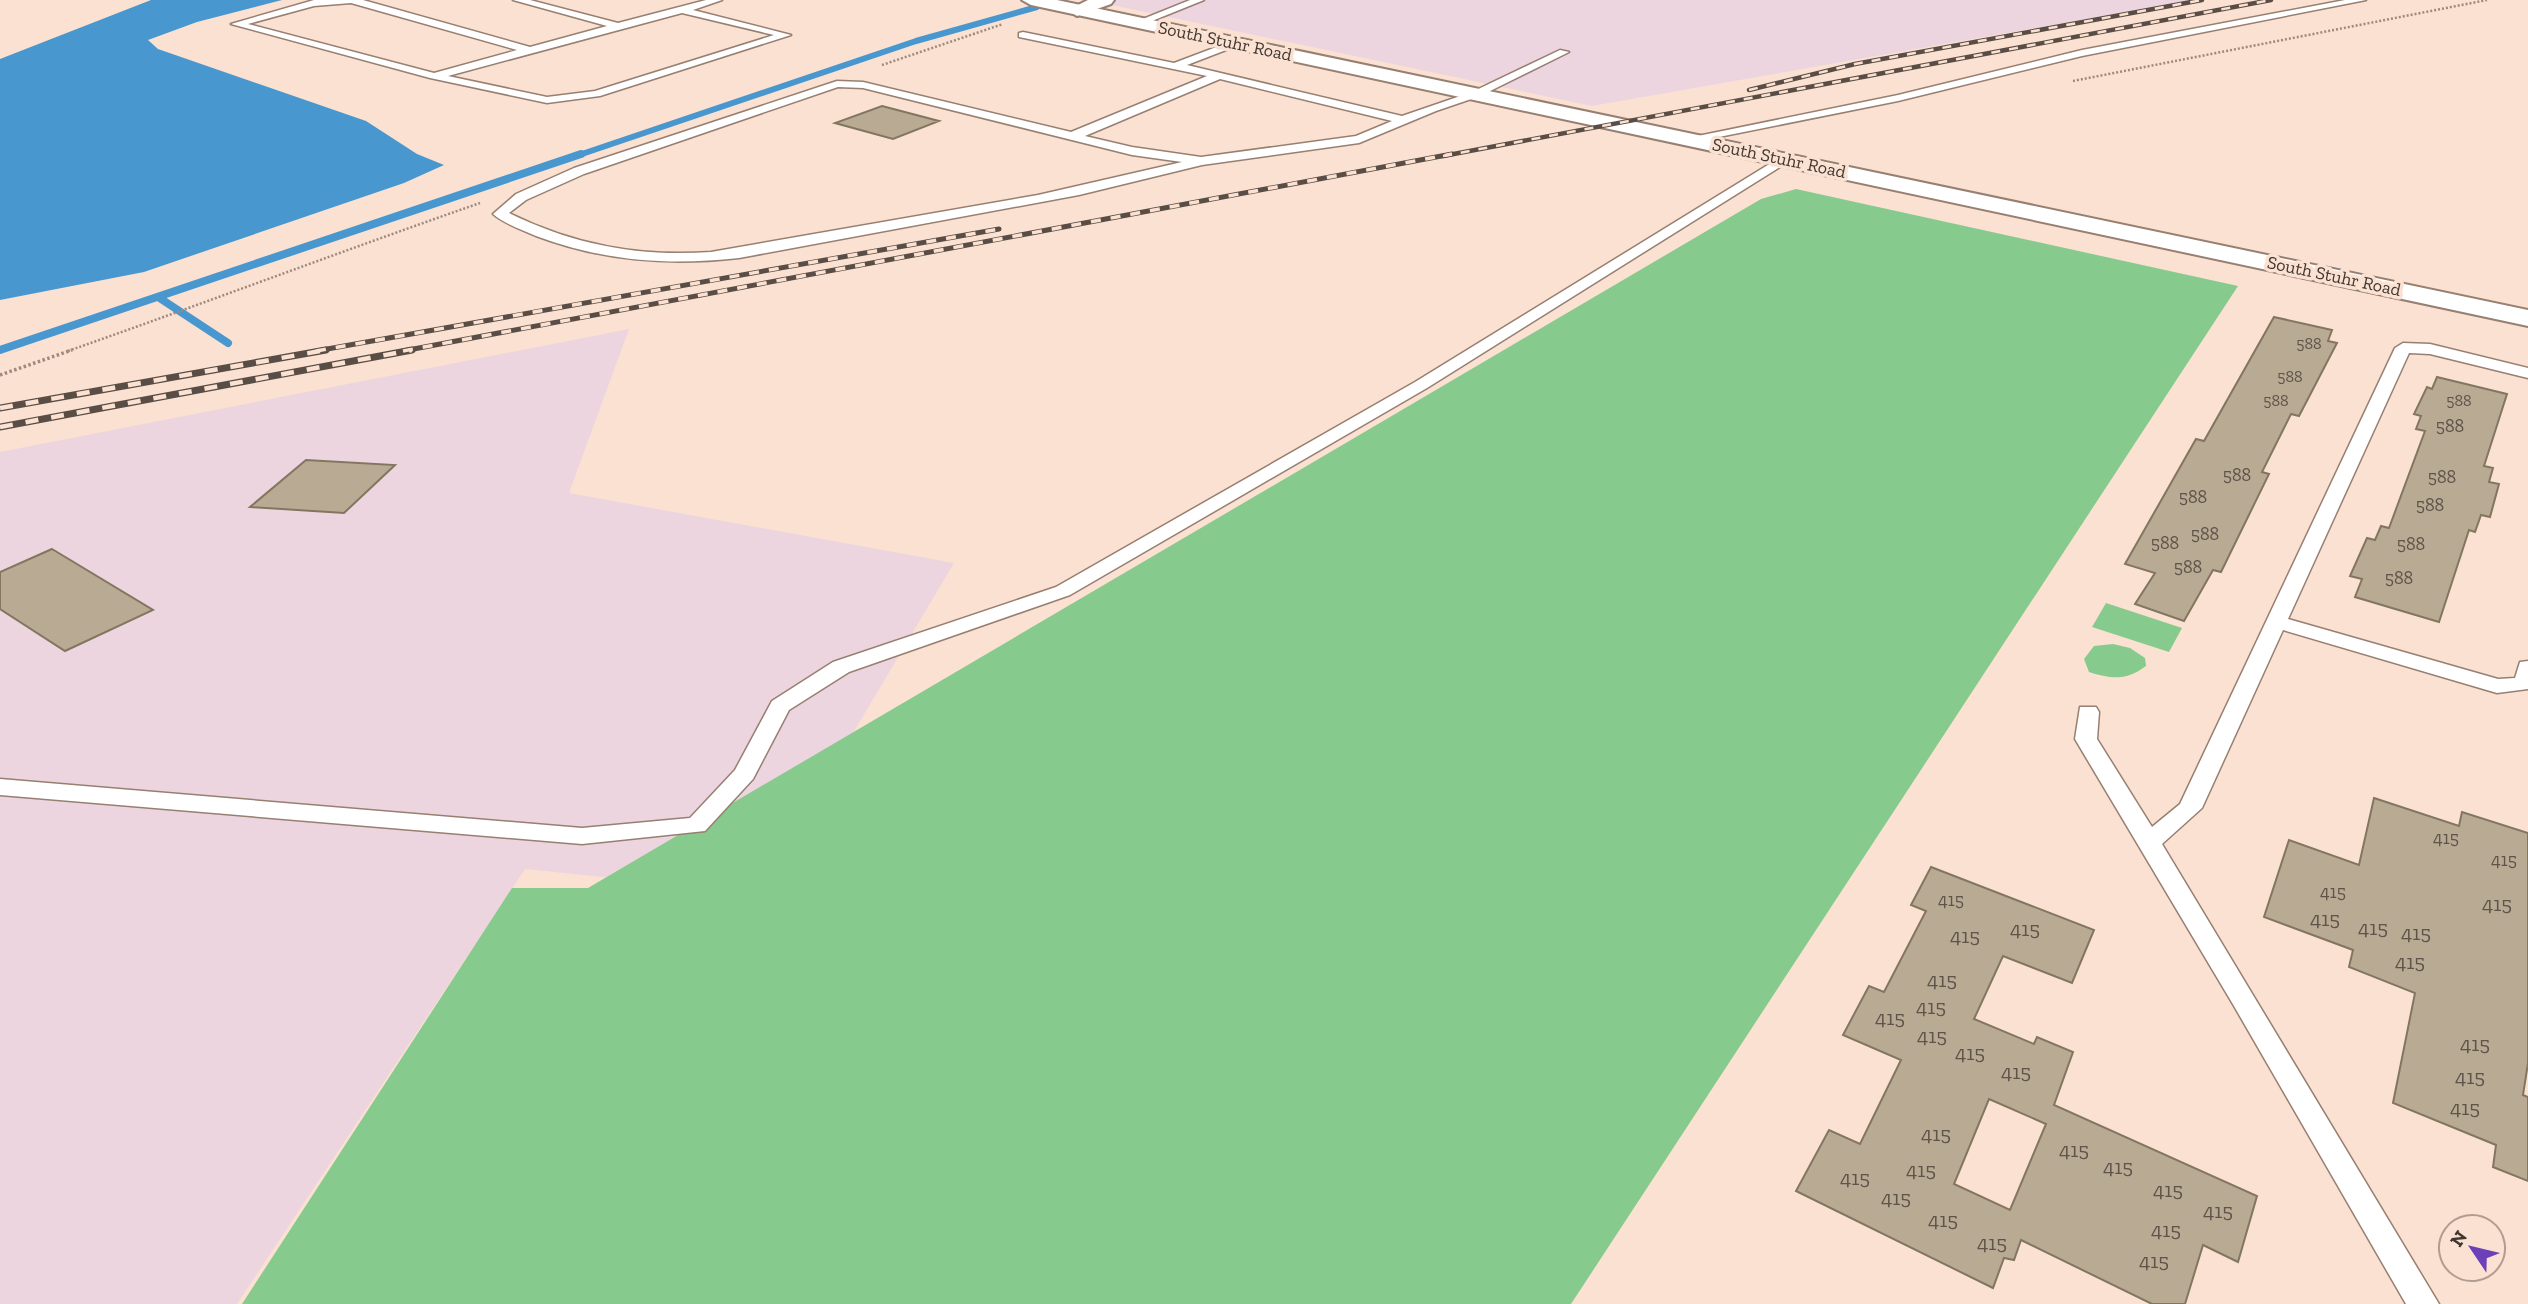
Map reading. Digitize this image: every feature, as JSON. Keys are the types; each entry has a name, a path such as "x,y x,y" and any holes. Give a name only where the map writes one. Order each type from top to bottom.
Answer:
{"main road":[{"name":"South Stuhr Road","path":"1031,0 2528,318"},
{"path":"1077,10 1105,0"}],"lane":[{"path":"528,50 351,0 314,3 236,24 434,76 547,100 572,99 786,35 686,11"},
{"path":"376,8 406,0"},
{"path":"518,0 618,26"},
{"path":"434,76 618,26 686,11 717,0"},
{"path":"1138,23 1199,0"},
{"path":"1689,139 1898,98 2082,53 2361,0"},
{"path":"1023,35 1219,75 1407,121"},
{"path":"1175,66 1235,44"},
{"path":"1201,161 1132,151 863,85 837,84 579,171 521,197 500,214 534,232 573,244 657,258 733,253 1129,182 1201,161 1359,139 1407,121 1432,108 1476,94 1564,52"},
{"path":"1071,137 1219,75"},
{"path":"0,787 582,836 697,825 745,774 780,706 841,667 1063,591 1422,385 1785,160"},
{"path":"2149,842 2190,808 2403,348 2430,349 2528,373"},
{"path":"2277,622 2497,686 2525,683 2528,667"},
{"path":"2088,712 2086,739 2423,1304"}],"path":[{"path":"0,375 194,307"}],"shaded area":[{"path":"1088,0 2195,0 1592,106"},
{"path":"629,329 569,493 954,563 758,893 525,869 237,1304 0,1304 0,452"}],"green space":[{"path":"1796,189 2238,286 1571,1304 242,1304 512,888 588,888 1761,199"},
{"path":"2106,603 2182,628 2169,652 2092,627"},
{"path":"2113,644 2130,648 2145,658 2146,666 2132,674 2118,677 2089,672 2084,659 2094,646"}],"water":[{"path":"151,0 282,0 197,22 148,40 158,49 366,121 417,154 444,165 404,183 144,272 0,300 0,59"}],"building":[{"path":"882,106 939,121 893,139 835,123"},
{"path":"2274,317 2332,330 2328,341 2337,343 2299,416 2291,414 2262,472 2269,474 2221,572 2213,570 2184,621 2135,604 2155,573 2125,564 2196,439 2204,441"},
{"path":"2437,377 2507,394 2484,466 2493,468 2489,482 2499,484 2490,517 2481,515 2475,532 2469,530 2439,622 2355,597 2362,579 2350,576 2367,538 2375,540 2381,526 2389,528 2425,431 2416,429 2421,416 2414,414 2427,387 2432,389"},
{"path":"306,460 395,465 344,513 250,507"},
{"path":"52,549 153,610 65,651 0,609 0,572"},
{"path":"2374,798 2459,826 2462,812 2528,833 2528,1063 2523,1095 2528,1097 2528,1181 2493,1167 2496,1145 2393,1103 2415,993 2349,967 2353,950 2264,917 2289,840 2359,865"},
{"path":"1931,867 2094,930 2072,983 2003,956 1974,1019 2034,1044 2037,1037 2073,1052 2054,1105 2257,1196 2238,1262 2203,1245 2185,1304 2152,1304 2021,1240 2014,1260 2004,1258 1993,1288 1796,1191 1829,1130 1860,1144 1901,1060 1843,1035 1869,986 1884,992 1926,911 1911,905","holes":["1989,1099 2046,1124 2010,1210 1954,1184"]}],"waterway":[{"path":"576,156 916,41 1037,7"},
{"path":"0,350 581,154"},
{"path":"158,297 228,343"}],"railway":[{"path":"1749,90 1855,64 2202,0"},
{"path":"1443,156 2271,0"},
{"path":"403,351 1452,154"},
{"path":"316,351 999,229"},
{"path":"0,408 326,350"},
{"path":"0,427 412,350"}]}
